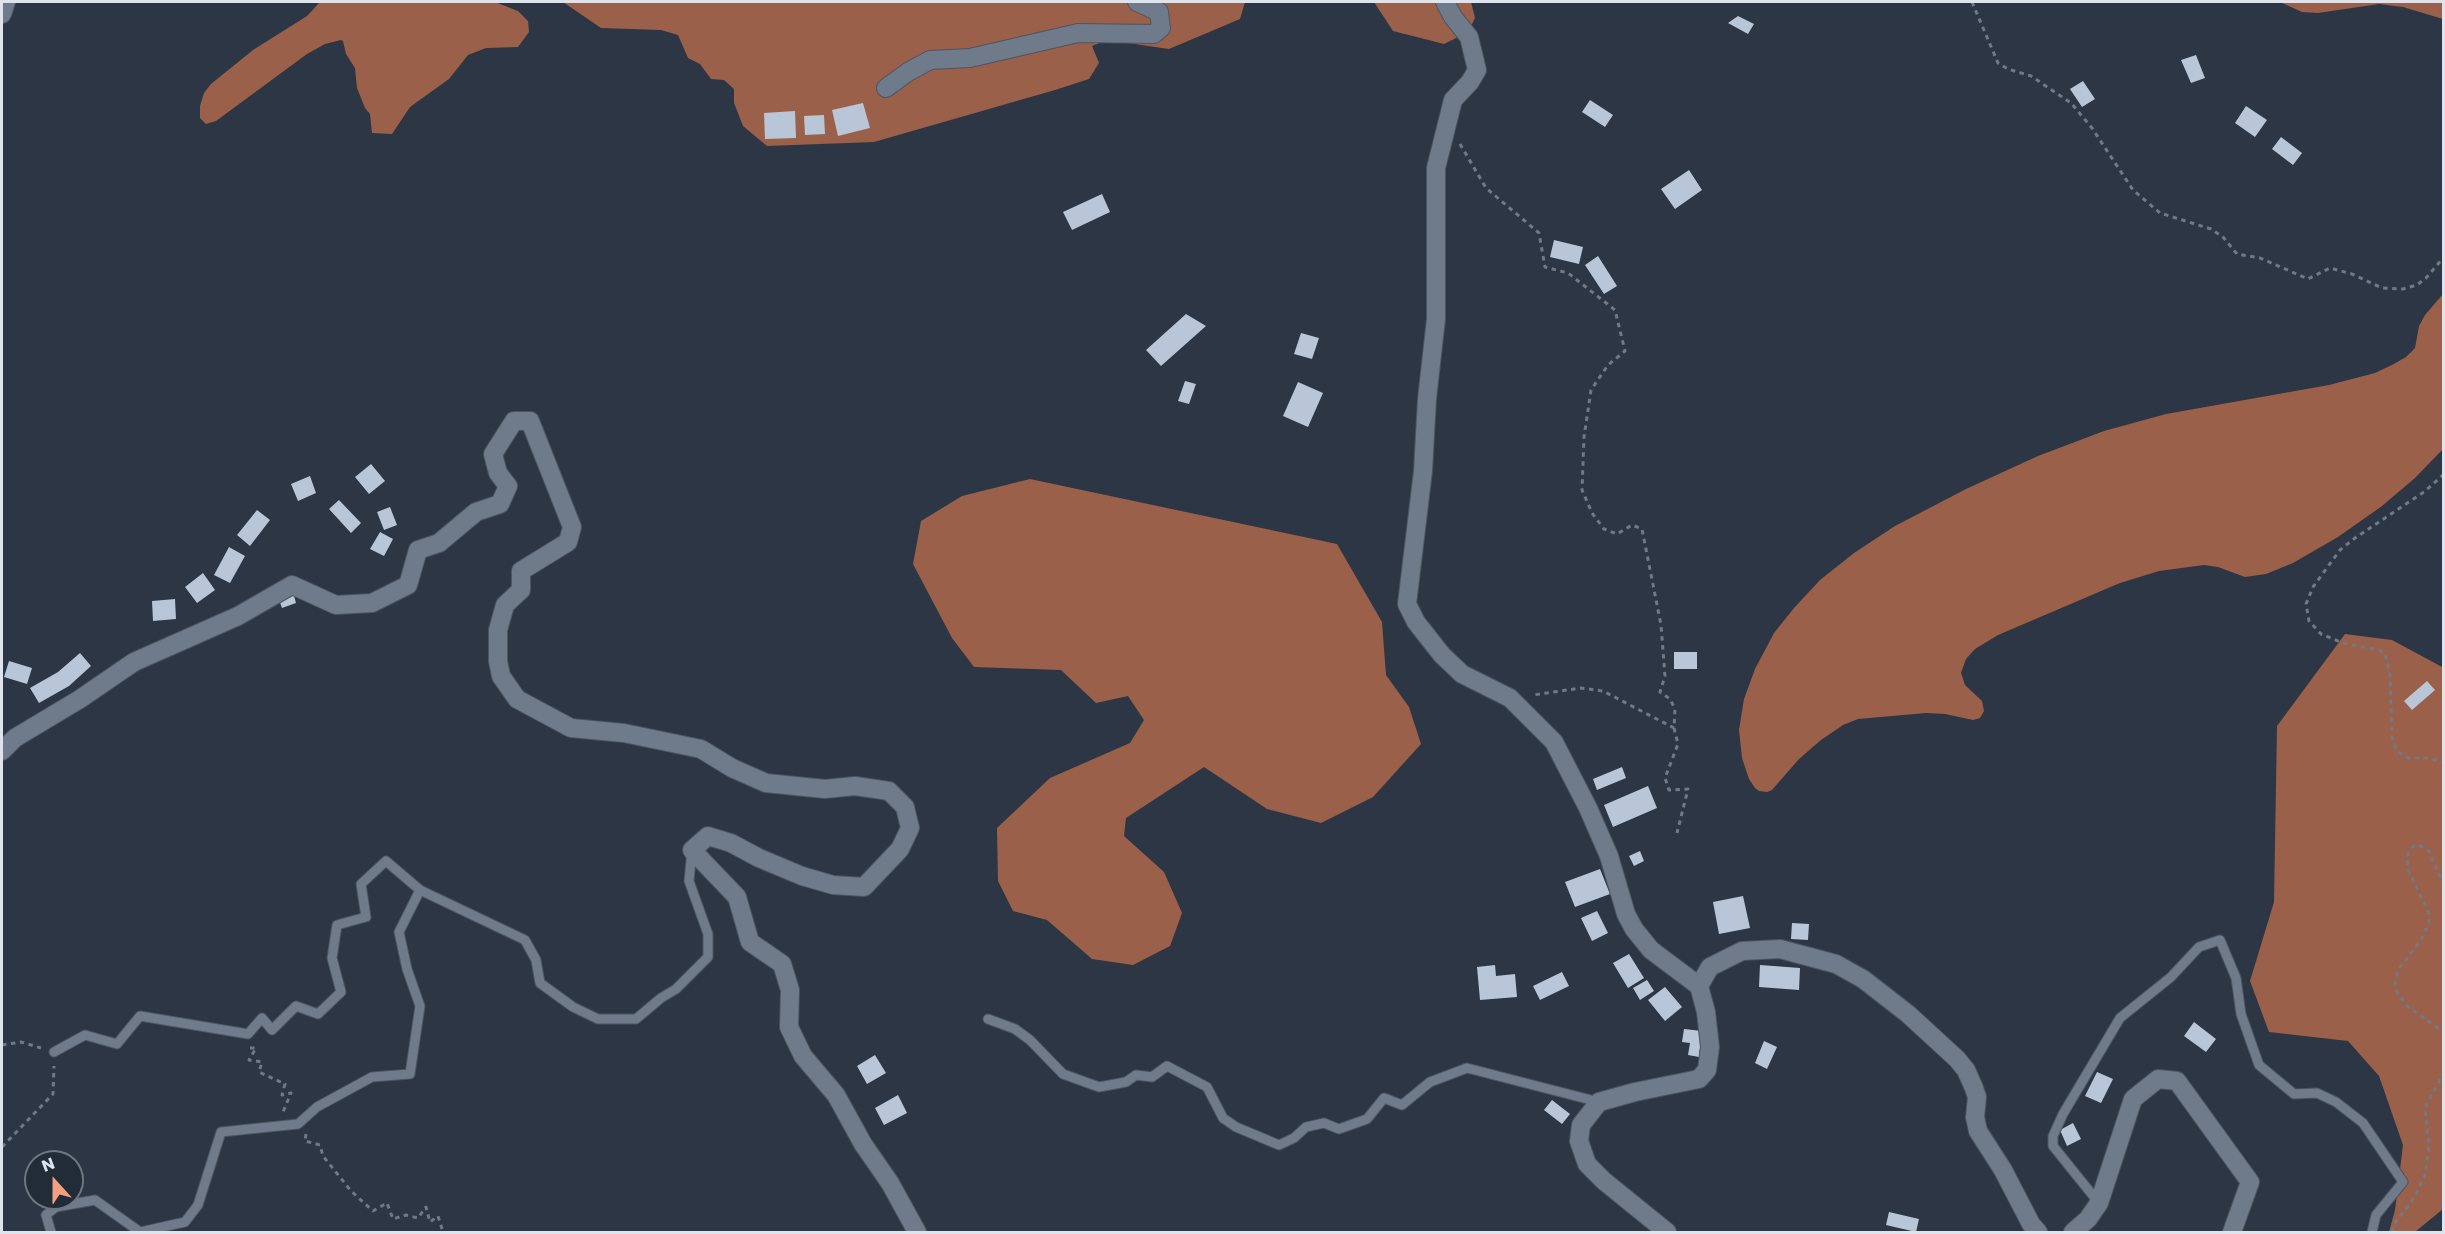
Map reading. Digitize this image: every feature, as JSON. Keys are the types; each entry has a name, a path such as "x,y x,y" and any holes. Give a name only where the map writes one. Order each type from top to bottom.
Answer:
{"street":[{"path":"2,14 6,2"},
{"path":"886,88 930,60 970,58 1078,33 1154,34 1161,28 1159,12 1137,2"},
{"path":"1445,2 1453,17 1469,37 1478,70 1453,100 1436,168 1436,319 1427,399 1423,471 1407,604 1416,621 1442,655 1462,674 1510,698 1554,742 1588,808 1609,856 1626,914 1634,929 1651,950 1699,986 1706,1012 1710,1047 1707,1070 1699,1079 1599,1102 1581,1125 1579,1142 1587,1164 1667,1233"},
{"path":"2,751 15,738 80,699 134,662 238,616 292,585 336,605 372,603 408,585 418,550 439,543 476,512 500,504 508,486 498,472 493,454 514,421 530,421 572,527 568,542 521,571 521,590 505,605 498,630 498,661 501,676 517,699 571,728 624,733 701,748 732,768 766,783 825,789 855,786 888,791 905,807 910,828 900,849 864,887 833,885 802,876 759,858 731,843 708,836 692,850 737,897 750,942 782,964 790,990 789,1027 803,1056 836,1095 863,1144 890,1183 917,1233"},
{"path":"1699,986 1710,966 1729,956 1742,951 1780,949 1836,964 1880,991 1935,1038 1966,1070 1977,1097 1975,1117 1978,1131 2038,1233"},
{"path":"2073,1233 2099,1203 2133,1100 2158,1079 2177,1080 2250,1182 2232,1233"}],"lane":[{"path":"54,1052 85,1035 117,1044 140,1016 248,1034 262,1018 272,1030 296,1006 318,1014 341,993 332,958 337,925 366,917 361,884 386,861 420,890 525,940 536,960 540,983 573,1007 598,1019 636,1019 676,989 708,957 708,933 689,881 692,850"},
{"path":"51,1233 46,1215 56,1207 95,1200 140,1232 185,1222 198,1205 221,1132 298,1124 317,1107 372,1077 410,1074 420,1006 407,969 399,932 420,890"},
{"path":"2099,1203 2053,1146 2053,1136 2063,1114 2120,1018 2171,977 2199,947 2220,940 2236,978 2241,1014 2259,1065 2294,1094 2318,1093 2336,1101 2363,1123 2403,1182 2376,1215 2372,1233"},
{"path":"988,1019 1015,1029 1030,1040 1063,1074 1099,1087 1126,1082 1136,1075 1152,1077 1167,1066 1207,1088 1223,1118 1236,1127 1279,1144 1294,1138 1306,1127 1324,1123 1339,1129 1367,1119 1384,1098 1402,1106 1430,1082 1467,1068 1599,1102"}],"path":[{"path":"1972,2 1998,63 2008,69 2031,76 2071,103 2092,128 2133,190 2160,213 2211,229 2223,237 2240,256 2260,258 2308,279 2330,268 2352,274 2382,288 2403,289 2417,285 2426,278 2444,257"},
{"path":"1448,121 1486,188 1539,233 1545,267 1569,273 1615,310 1625,351 1608,365 1591,390 1584,437 1582,490 1592,513 1604,530 1617,534 1632,525 1642,529 1661,625 1665,676 1660,692 1670,699 1675,709 1674,728 1678,744 1665,778 1669,790 1688,789 1677,833"},
{"path":"2444,474 2424,492 2340,550 2313,587 2306,604 2309,621 2321,634 2343,643 2379,650 2385,654 2390,675 2392,736 2396,750 2408,758 2429,758 2444,763"},
{"path":"1510,698 1581,688 1592,689 1619,698 1674,728"},
{"path":"2444,886 2429,851 2419,845 2413,846 2408,854 2407,868 2427,911 2429,922 2421,940 2398,970 2395,985 2398,994 2408,1007 2444,1034"},
{"path":"248,1034 245,1047 256,1048 249,1060 262,1062 259,1072 285,1084 282,1095 291,1093 283,1112 293,1114 307,1135 305,1141 320,1145 323,1156 351,1191 373,1211 387,1203 393,1219 406,1215 418,1218 426,1207 430,1222 438,1215 443,1233"},
{"path":"2,1045 21,1042 54,1052 53,1094 2,1147"},
{"path":"2392,1233 2395,1222 2414,1198 2425,1175 2429,1146 2425,1108 2444,1072"}],"shaded area":[{"path":"320,2 495,2 518,11 528,21 529,32 518,47 486,48 468,55 449,79 410,107 392,134 372,133 370,114 357,88 355,68 341,40 325,44 307,54 216,121 206,124 200,118 200,106 204,93 211,84 253,50 307,16"},
{"path":"563,2 1245,2 1240,19 1169,49 1107,40 1092,46 1099,63 1089,79 1055,90 874,142 767,146 743,126 734,103 734,89 724,80 711,79 700,64 688,58 678,35 661,30 601,28"},
{"path":"1374,2 1471,2 1475,18 1468,32 1444,44 1393,31"},
{"path":"2280,2 2443,2 2443,19 2403,7 2379,4 2318,13 2302,12"},
{"path":"2443,294 2443,449 2415,478 2382,506 2338,537 2293,563 2266,574 2245,577 2218,567 2204,565 2159,571 2120,583 1998,635 1975,649 1966,659 1961,673 1965,685 1982,701 1984,711 1980,718 1973,720 1945,714 1926,713 1858,719 1843,725 1821,740 1799,759 1772,790 1767,792 1755,788 1749,779 1742,758 1739,730 1744,699 1755,669 1774,633 1794,608 1820,580 1854,553 1895,526 1966,489 2038,456 2104,431 2166,414 2329,385 2375,373 2406,357 2415,348 2419,326"},
{"path":"1030,479 1337,544 1382,622 1386,675 1409,707 1421,744 1373,797 1321,823 1267,809 1204,767 1126,818 1124,836 1164,872 1182,913 1170,946 1133,965 1092,959 1047,920 1013,911 998,881 997,828 1050,778 1130,743 1144,720 1128,696 1096,703 1061,670 974,667 952,638 913,564 921,521 962,496"},
{"path":"2345,634 2392,640 2444,668 2443,1209 2415,1232 2389,1232 2395,1210 2403,1145 2379,1076 2348,1041 2269,1032 2250,981 2274,902 2277,726"}],"building":[{"path":"1738,16 1754,24 1748,34 1728,23"},
{"path":"2196,55 2205,78 2191,83 2181,60"},
{"path":"2083,81 2095,99 2082,107 2070,89"},
{"path":"1590,100 1613,115 1605,127 1582,112"},
{"path":"863,103 870,128 838,136 832,110"},
{"path":"2246,106 2267,120 2255,137 2235,123"},
{"path":"795,111 796,138 765,139 764,113"},
{"path":"824,115 825,134 805,135 804,116"},
{"path":"2281,137 2302,153 2293,165 2272,149"},
{"path":"1689,170 1702,190 1675,209 1661,189"},
{"path":"1102,194 1110,212 1072,230 1063,212"},
{"path":"1554,240 1583,247 1579,264 1550,257"},
{"path":"1598,256 1617,286 1604,294 1585,265"},
{"path":"1186,314 1206,326 1161,366 1146,350"},
{"path":"1301,333 1319,338 1312,359 1294,354"},
{"path":"1185,381 1196,384 1189,404 1178,401"},
{"path":"1298,382 1323,393 1308,427 1283,416"},
{"path":"371,464 385,481 369,494 355,477"},
{"path":"310,476 316,493 298,501 291,484"},
{"path":"339,500 361,523 351,533 329,509"},
{"path":"390,507 397,525 384,530 377,512"},
{"path":"257,510 270,520 250,546 237,535"},
{"path":"380,532 393,539 384,556 370,549"},
{"path":"229,547 245,556 230,583 214,575"},
{"path":"203,573 215,590 197,603 185,587"},
{"path":"293,592 296,603 282,608 278,597"},
{"path":"175,599 176,619 153,621 152,601"},
{"path":"1674,652 1697,652 1697,669 1674,669"},
{"path":"80,653 91,666 69,686 39,703 30,688 58,672"},
{"path":"9,661 32,668 27,684 4,677"},
{"path":"2427,681 2435,690 2412,710 2404,701"},
{"path":"1622,767 1626,778 1597,790 1593,779"},
{"path":"1648,786 1657,808 1613,827 1604,805"},
{"path":"1640,851 1644,861 1634,866 1629,856"},
{"path":"1600,869 1610,894 1575,907 1565,882"},
{"path":"1743,896 1750,928 1719,934 1713,902"},
{"path":"1597,911 1608,933 1592,941 1581,918"},
{"path":"1792,923 1809,924 1808,940 1791,939"},
{"path":"1629,954 1644,978 1628,988 1613,963"},
{"path":"1495,965 1496,976 1515,974 1517,997 1480,1000 1477,967"},
{"path":"1760,965 1800,968 1799,990 1759,987"},
{"path":"1562,972 1569,986 1540,1000 1533,986"},
{"path":"1647,980 1654,991 1640,1000 1633,988"},
{"path":"1665,987 1682,1007 1665,1021 1648,1000"},
{"path":"2194,1022 2216,1039 2206,1052 2184,1036"},
{"path":"1684,1029 1702,1031 1699,1057 1688,1055 1690,1043 1682,1042"},
{"path":"1764,1041 1777,1047 1767,1069 1755,1063"},
{"path":"875,1055 886,1073 867,1084 857,1066"},
{"path":"2097,1072 2113,1079 2101,1103 2085,1096"},
{"path":"898,1095 907,1113 884,1125 875,1108"},
{"path":"1552,1100 1570,1114 1562,1124 1544,1110"},
{"path":"2073,1123 2081,1139 2067,1146 2060,1130"},
{"path":"1889,1212 1919,1219 1916,1232 1886,1225"}]}
